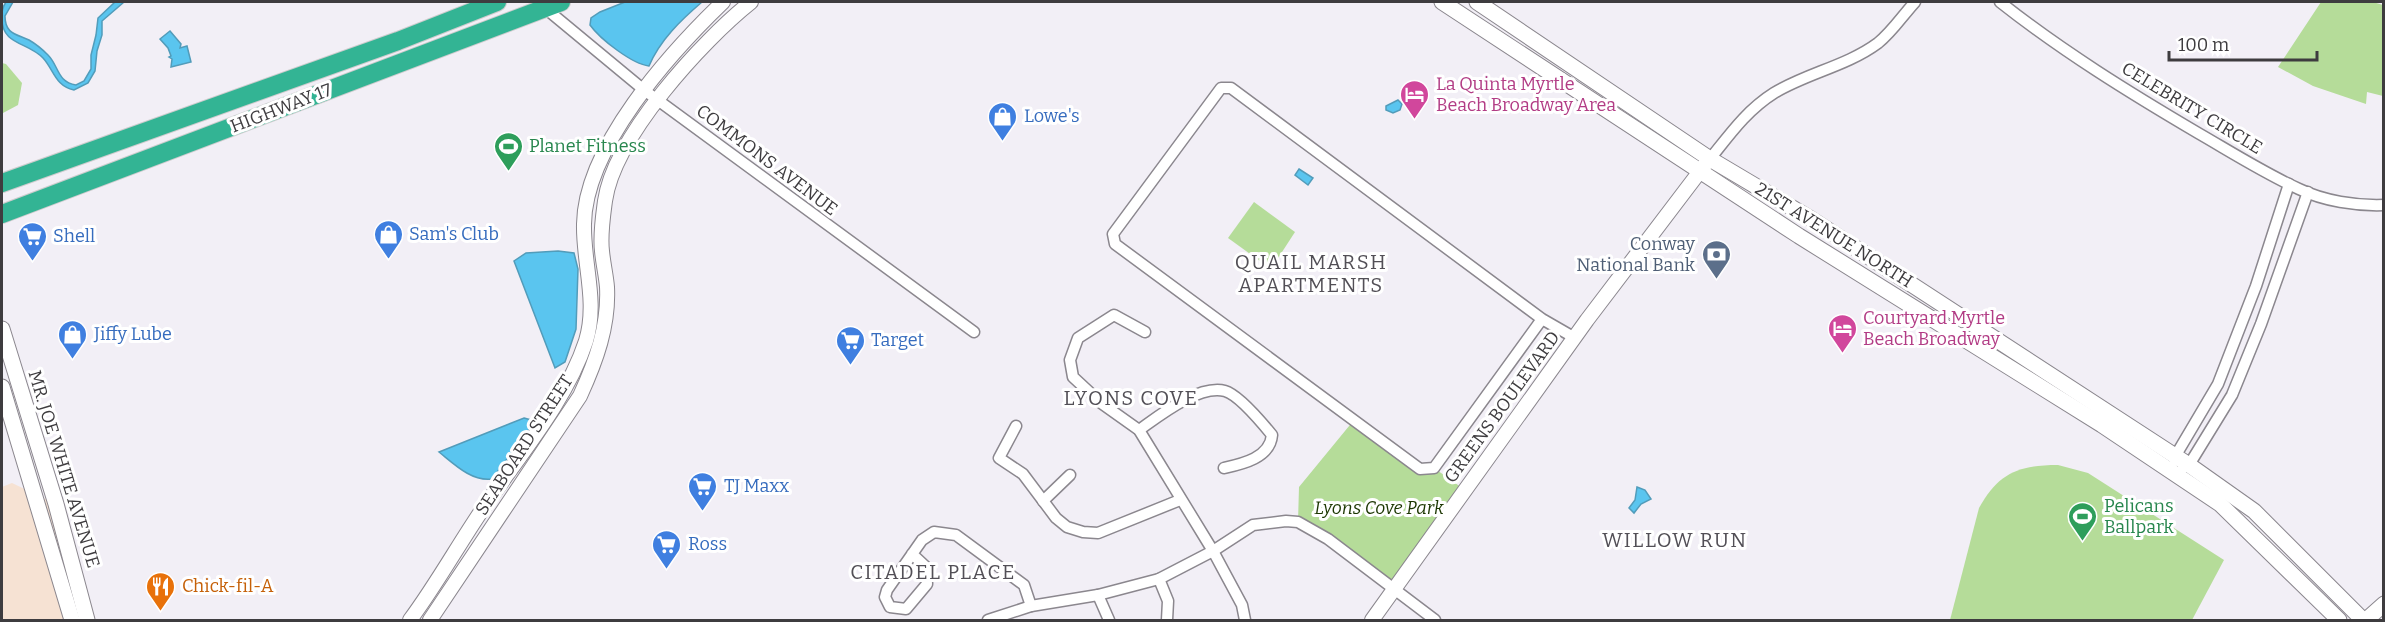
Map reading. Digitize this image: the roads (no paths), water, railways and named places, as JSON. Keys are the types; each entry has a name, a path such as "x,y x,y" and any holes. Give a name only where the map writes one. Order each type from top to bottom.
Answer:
{"highway":[{"name":"HIGHWAY 17","path":"2,183 398,41 497,2"},
{"name":"HIGHWAY 17","path":"2,214 553,5"}],"main road":[{"name":"21ST AVENUE NORTH","path":"1442,2 1700,172 2175,473 2220,504 2339,621"},
{"name":"21ST AVENUE NORTH","path":"1477,2 1710,159 1811,219 2176,455 2254,511 2364,621"},
{"name":"MR. JOE WHITE AVENUE","path":"2,330 4,348 56,504 87,621"},
{"name":"MR. JOE WHITE AVENUE","path":"2,387 72,621"},
{"path":"2364,621 2384,604"}],"street":[{"name":"SEABOARD STREET","path":"410,621 573,373 586,339 592,313 584,254 586,200 593,179 620,123 688,36 723,2"},
{"name":"SEABOARD STREET","path":"430,621 580,396 589,378 603,336 606,315 607,287 602,248 607,191 624,150 657,99 684,66 751,2"},
{"name":"GREENS BOULEVARD","path":"1372,621 1575,338 1741,120 1776,92 1845,61 1880,42 1915,2"},
{"name":"CELEBRITY CIRCLE","path":"2000,2 2046,37 2159,110 2289,184 2308,192 2355,204 2384,205"},
{"name":"COMMONS AVENUE","path":"553,5 644,90 974,332"},
{"path":"1542,319 1434,468 1420,469 1115,244 1113,234 1221,88 1231,88 1542,319 1575,338"},
{"path":"2175,473 2176,455 2218,384 2256,286 2289,184"},
{"path":"2175,473 2189,465 2232,395 2261,324 2308,192"},
{"path":"1145,332 1114,315 1078,338 1070,360 1073,377 1101,403 1139,430 1213,551 1242,605 1245,621"},
{"path":"1139,430 1172,407 1206,391 1226,391 1253,413 1272,435 1270,446 1259,456 1242,464 1224,468"},
{"path":"1016,426 999,458 1023,474 1056,518 1067,527 1083,532 1098,533 1180,500"},
{"path":"1043,501 1070,475"},
{"path":"988,621 1031,606 1098,595 1159,579 1213,551 1253,525 1298,522 1328,539 1435,621"},
{"path":"912,554 926,567 927,584 906,609 890,607 885,597 887,590 912,554 922,540 934,532 956,535 1024,585 1031,606"},
{"path":"1159,579 1168,601 1167,621"},
{"path":"1098,595 1110,621"}],"water":[{"path":"6,2 13,2 5,16 9,30 39,47 52,59 65,81 76,85 84,81 91,69 91,55 98,18 115,2 124,2 102,21 102,35 97,51 95,71 88,83 74,90 59,81 37,53 6,34 3,27 2,10"},
{"path":"625,2 702,2 665,39 649,66 634,61 617,50 590,25 591,18 600,12"},
{"path":"170,31 181,44 180,48 187,46 191,62 171,67 172,59 169,57 171,56 168,48 160,39"},
{"path":"1398,100 1402,104 1400,110 1393,113 1386,110 1386,106"},
{"path":"1299,169 1313,178 1308,185 1295,175"},
{"path":"558,251 574,253 578,269 576,329 565,362 555,368 514,261 526,253"},
{"path":"524,418 535,421 492,479 470,475 439,452"},
{"path":"1637,487 1645,490 1651,499 1641,504 1634,513 1629,508 1635,500"}],"place":[{"name":"La Quinta Myrtle Beach Broadway Area","path":"1415,120"},
{"name":"Lowe's","path":"1003,142"},
{"name":"Planet Fitness","path":"508,172"},
{"name":"Sam's Club","path":"388,260"},
{"name":"Shell","path":"32,262"},
{"name":"Conway National Bank","path":"1716,280"},
{"name":"Courtyard Myrtle Beach Broadway","path":"1842,354"},
{"name":"Jiffy Lube","path":"73,360"},
{"name":"Target","path":"850,366"},
{"name":"TJ Maxx","path":"703,512"},
{"name":"Pelicans Ballpark","path":"2083,542"},
{"name":"Ross","path":"667,570"},
{"name":"Chick-fil-A","path":"161,612"}],"district":[{"name":"QUAIL MARSH APARTMENTS","path":"1311,274"},
{"name":"LYONS COVE","path":"1131,398"},
{"name":"WILLOW RUN","path":"1675,540"},
{"name":"CITADEL PLACE","path":"933,572"}],"park label":[{"name":"Lyons Cove Park","path":"1379,508"}]}
